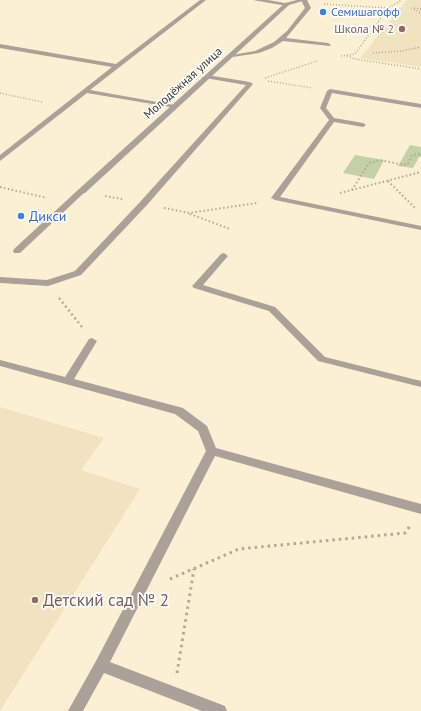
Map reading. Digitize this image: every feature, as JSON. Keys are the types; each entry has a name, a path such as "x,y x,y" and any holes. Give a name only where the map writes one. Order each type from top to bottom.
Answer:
{"street":[{"path":"0,159 72,100 203,0"},
{"path":"256,0 287,4"},
{"path":"228,57 250,54 272,46 282,39 308,8 303,0"},
{"name":"Молодёжная улица","path":"18,251 287,4 303,0"},
{"path":"282,39 328,45"},
{"path":"0,46 116,66"},
{"path":"0,280 48,283 78,273 143,204 250,84 207,77"},
{"path":"84,91 174,107"},
{"path":"363,125 332,120 323,108 330,91 421,106"},
{"path":"332,120 275,198 421,228"},
{"path":"224,256 197,286 272,309 322,359 421,384"},
{"path":"68,381 92,341"},
{"path":"0,363 179,411 203,428 212,451 101,665 75,711"},
{"path":"212,451 421,508"},
{"path":"101,665 220,711"}],"path":[{"path":"339,56 355,54 390,8 402,0"},
{"path":"308,8 332,4 390,8"},
{"path":"421,9 411,8 421,13"},
{"path":"328,45 332,50 355,59 421,69"},
{"path":"373,53 401,51 421,47"},
{"path":"319,60 260,80 330,91"},
{"path":"0,93 48,103 72,100"},
{"path":"352,190 369,163 380,160 404,165 408,164 412,155 421,154"},
{"path":"338,194 421,172"},
{"path":"388,181 421,214"},
{"path":"0,187 69,203"},
{"path":"82,191 189,214 230,229"},
{"path":"189,214 265,202 275,198"},
{"path":"48,283 92,341"},
{"path":"138,593 239,549 405,533 413,522"},
{"path":"173,693 194,568"}],"shaded area":[{"name":"Школа № 2","path":"407,0 421,0 421,67 360,58"},
{"name":"Детский сад № 2","path":"0,407 104,438 81,470 140,489 0,711"}],"green space":[{"path":"410,145 421,147 421,157 419,157 413,168 398,166"},
{"path":"355,155 384,160 374,179 343,173"}],"place":[{"name":"Семишагофф","path":"323,12"},
{"name":"Школа № 2","path":"402,29"},
{"name":"Дикси","path":"21,216"},
{"name":"Детский сад № 2","path":"35,600"}]}
